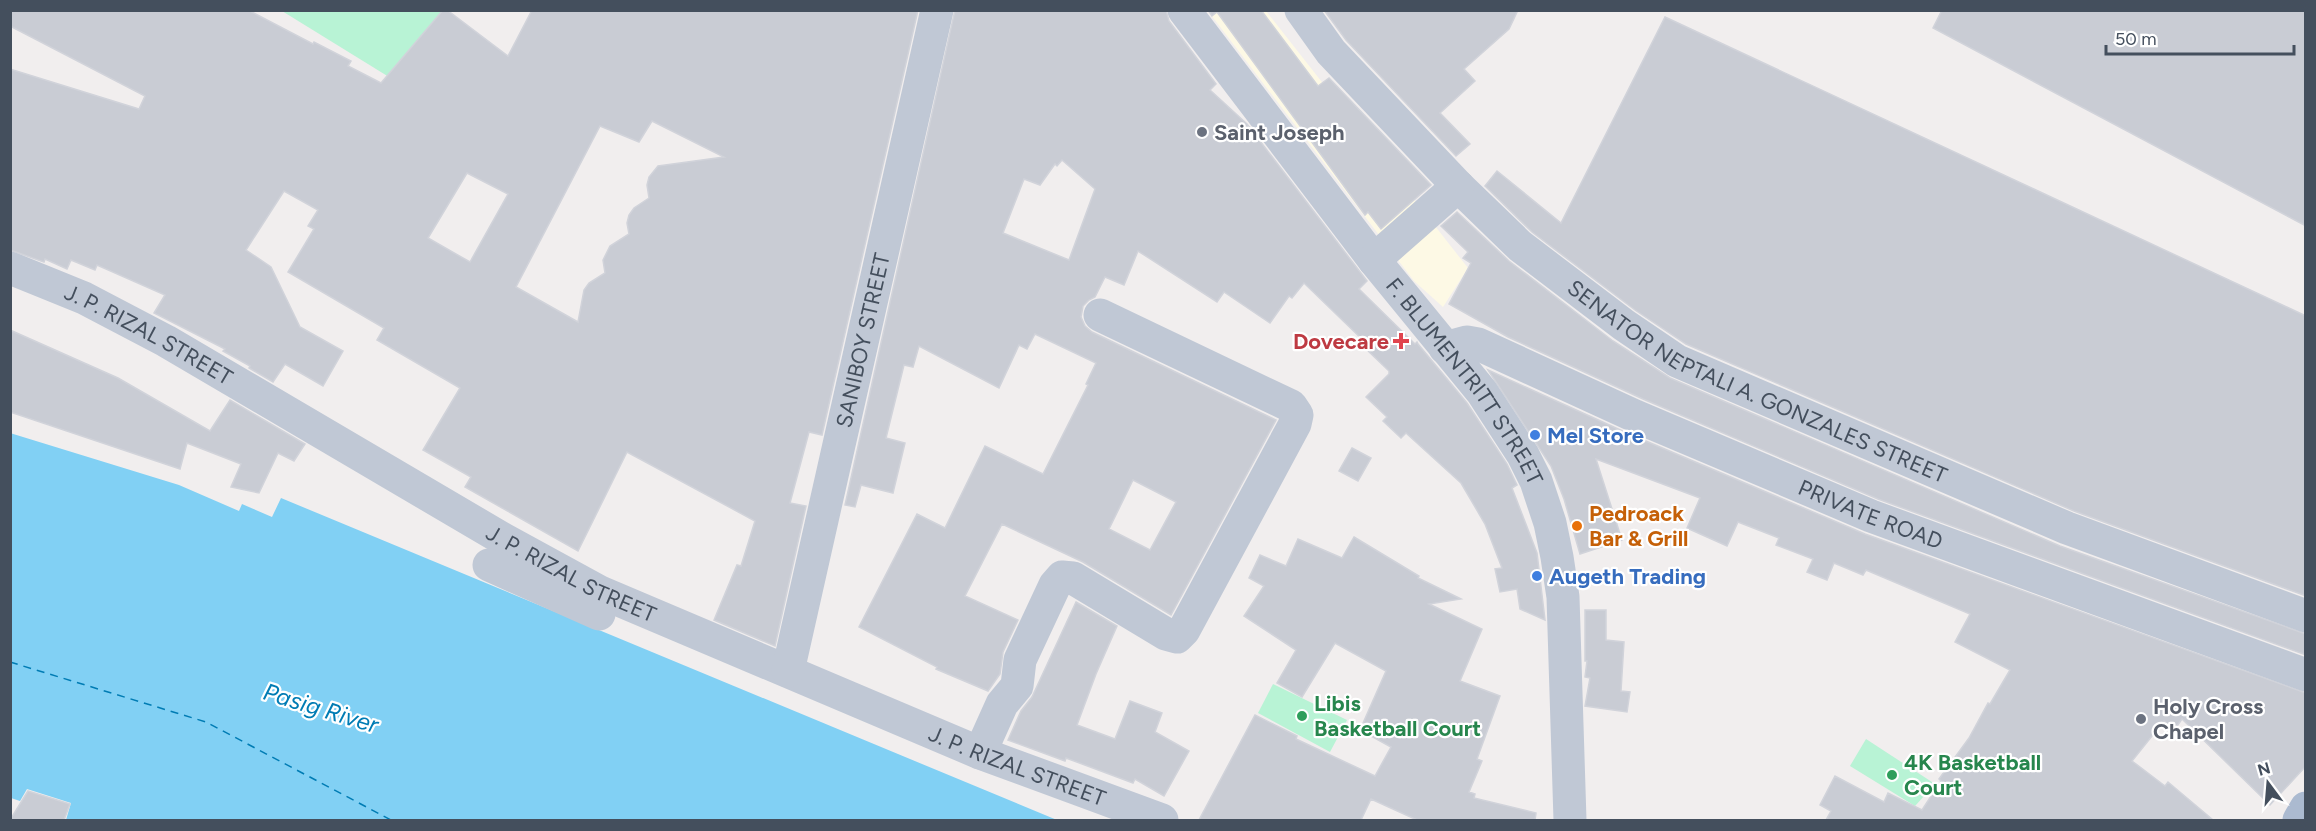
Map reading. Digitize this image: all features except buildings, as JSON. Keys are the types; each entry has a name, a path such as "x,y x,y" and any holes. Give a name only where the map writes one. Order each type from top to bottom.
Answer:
{"main road":[{"path":"2299,820 2306,808"}],"street":[{"name":"SANIBOY STREET","path":"788,671 937,10"},
{"name":"F. BLUMENTRITT STREET","path":"1184,10 1374,260 1482,392 1523,455 1542,496 1550,523 1563,597 1570,820"},
{"name":"SENATOR NEPTALI A. GONZALES STREET","path":"1301,10 1330,52 1458,186 1520,246 1624,325 1677,361 2067,528 2306,616"},
{"path":"1374,260 1458,186"},
{"name":"J. P. RIZAL STREET","path":"10,268 84,298 166,341 503,539 600,592 980,753 1162,820"},
{"path":"980,753 1002,704 1017,686 1020,660 1055,585 1062,577 1073,578 1166,634 1177,637 1184,630 1295,424 1297,415 1291,406 1100,315"},
{"name":"PRIVATE ROAD","path":"1445,348 1467,342 1478,344 1635,416 1870,516 2306,675"},
{"path":"489,565 654,639 957,760 1122,820"}],"shaded area":[{"path":"1208,11 1266,11 1468,268 1443,307 1414,281"}],"green space":[{"path":"282,11 446,11 389,77"},
{"name":"Libis Basketball Court","path":"1273,684 1347,720 1330,752 1258,713"},
{"name":"4K Basketball Court","path":"1866,739 1935,784 1915,806 1850,766"}],"water":[{"name":"Pasig River","path":"10,433 179,485 239,511 242,504 272,517 281,498 1057,820 66,820 71,803 27,789 20,801 11,798"}],"ferry route":[{"path":"10,662 206,722 391,820"}],"place":[{"name":"Saint Joseph","path":"1202,132"},
{"name":"Dovecare","path":"1401,341"},
{"name":"Mel Store","path":"1535,435"},
{"name":"Pedroack Bar & Grill","path":"1577,526"},
{"name":"Augeth Trading","path":"1537,576"},
{"name":"Libis Basketball Court","path":"1302,716"},
{"name":"Holy Cross Chapel","path":"2141,719"},
{"name":"4K Basketball Court","path":"1892,775"}]}
